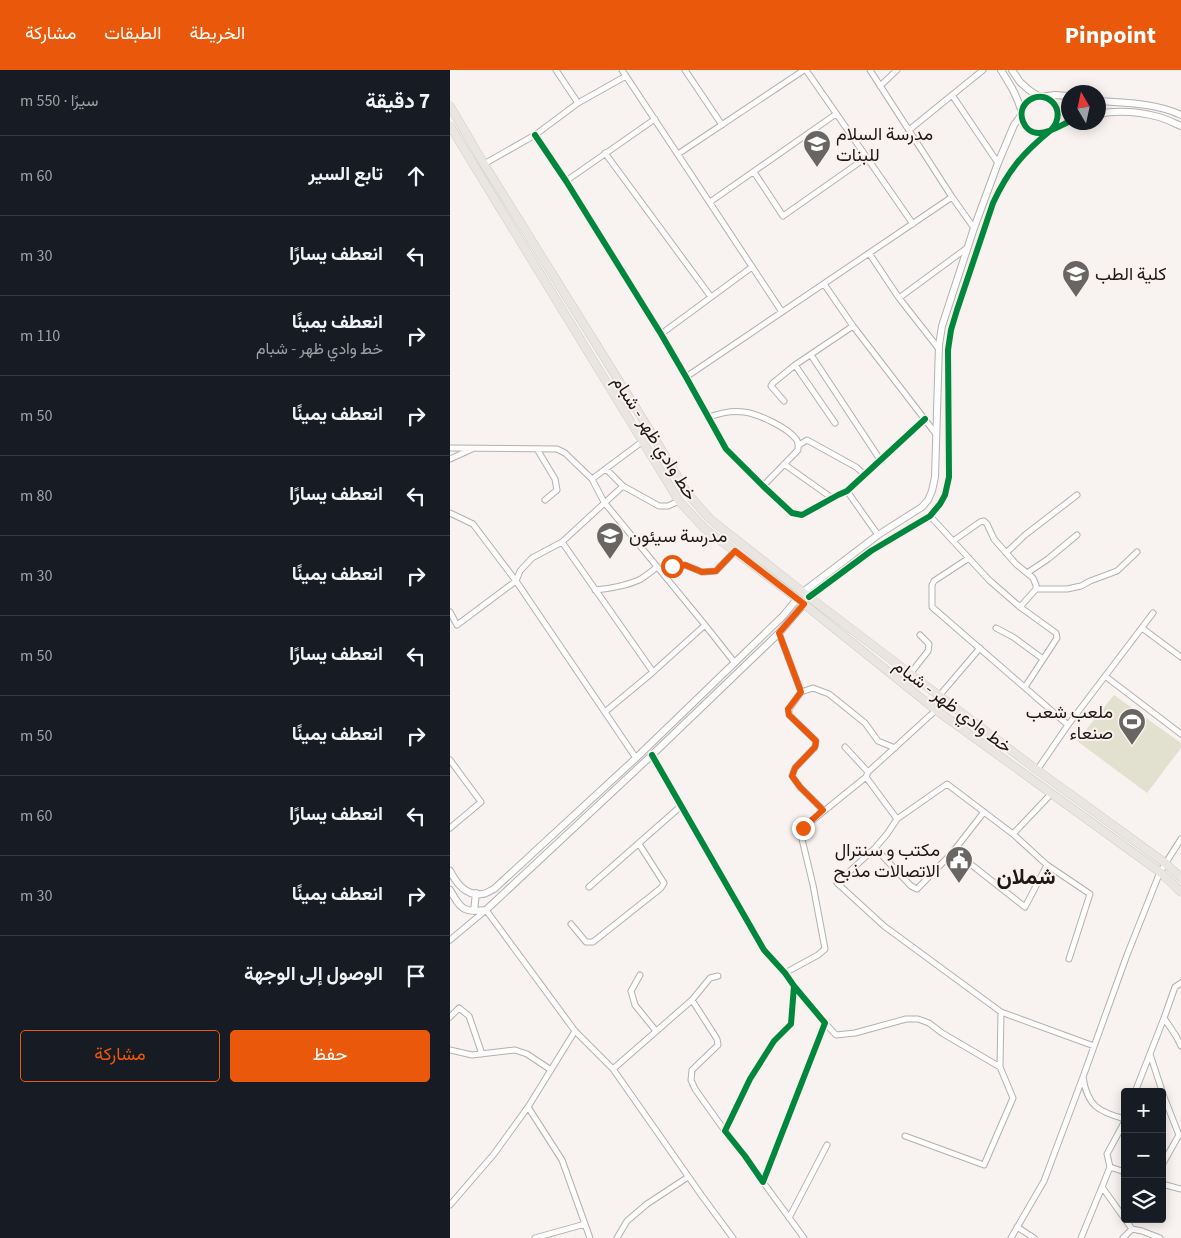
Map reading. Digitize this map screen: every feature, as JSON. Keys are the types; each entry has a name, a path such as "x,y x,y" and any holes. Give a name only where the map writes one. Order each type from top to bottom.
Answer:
{"main road":[{"name":"خط وادي ظهر - شبام","path":"450,106 688,494 710,519 936,710 1160,872 1181,892"},
{"name":"خط وادي ظهر - شبام","path":"450,126 679,501 704,528 910,674 1037,770 1165,862 1181,878"}],"street":[{"path":"556,70 578,103"},
{"path":"622,70 782,312"},
{"path":"684,70 722,125"},
{"path":"678,154 805,70 913,224"},
{"path":"870,70 974,228"},
{"path":"880,86 897,70"},
{"path":"909,130 983,70"},
{"path":"1001,70 1012,86 1022,114"},
{"path":"450,940 486,910 779,633 803,598 871,551 930,516 940,504 945,495 949,477 948,350 956,310 993,203 1001,186 1020,158 1051,130 1058,119 1056,106 1052,101 1040,97 1029,90 1020,82 1012,70"},
{"path":"484,164 535,135 578,103 626,76"},
{"path":"952,95 998,163"},
{"path":"1061,95 1033,98 1024,107 1022,114 1022,120 1029,130 1040,133 1061,125"},
{"path":"1106,101 1153,106 1181,115"},
{"path":"1106,113 1141,113 1160,117 1181,126"},
{"path":"710,202 836,114"},
{"path":"450,871 457,885 470,892 483,894 494,889 636,758 803,598 878,536 916,511 928,500 935,477 939,349 942,326 974,228 998,163 1014,125 1022,114"},
{"path":"566,181 654,119"},
{"path":"535,135 566,181 661,334 726,448 792,513 802,515 847,491 925,419"},
{"path":"605,153 711,297"},
{"path":"754,172 783,216 867,158"},
{"path":"686,376 952,197"},
{"path":"899,298 968,248"},
{"path":"869,253 899,298 939,349"},
{"path":"661,334 752,267"},
{"path":"824,284 937,435"},
{"path":"784,401 772,386 773,383 795,365 854,326"},
{"path":"811,355 881,461"},
{"path":"795,365 835,423"},
{"path":"709,417 725,412 743,411 760,416 781,427 797,439 798,450 763,486"},
{"path":"799,445 807,440 856,467 865,475"},
{"path":"592,479 643,441"},
{"path":"450,448 557,449 562,451 592,479 604,502 735,663"},
{"path":"450,459 475,448"},
{"path":"537,449 554,479 557,490 545,500"},
{"path":"784,464 832,498"},
{"path":"606,469 623,486 658,506 668,506 679,501"},
{"path":"450,612 457,624 516,581 520,571 532,558 562,542 623,486"},
{"path":"847,491 878,536"},
{"path":"1006,553 1025,535 1077,496"},
{"path":"450,513 473,524 516,581 636,758"},
{"path":"930,516 989,580 1020,607 1056,633 1057,638 1025,687"},
{"path":"953,541 984,521 1006,553 1033,578 1036,589"},
{"path":"1027,573 1078,535"},
{"path":"562,542 653,672"},
{"path":"595,590 637,581 659,568 685,565 702,572 716,571 735,551"},
{"path":"1020,607 1036,589 1067,589 1081,586 1117,571 1137,552"},
{"path":"968,558 934,581 932,585 932,607 1068,725"},
{"path":"1037,770 1068,725 1154,613"},
{"path":"605,712 705,625"},
{"path":"996,628 1013,637 1044,659"},
{"path":"1142,628 1181,657"},
{"path":"779,633 801,692"},
{"path":"910,674 928,651 929,644 920,635"},
{"path":"939,696 980,648"},
{"path":"1105,676 1181,734"},
{"path":"823,810 792,776 795,768 815,747 816,741 789,715 788,709 801,692 813,688 829,694 865,722 878,741 895,748"},
{"path":"786,973 825,949 802,835 803,828 867,775 936,710"},
{"path":"844,747 867,775 897,819"},
{"path":"652,755 764,950 786,973 794,986 836,1035 918,1019 929,1023 942,1033 1000,1067"},
{"path":"450,760 481,802 450,828"},
{"path":"1069,960 1090,894 1047,865 1013,834 947,784 897,819 875,848 836,883 884,926 1001,1012 1094,1046"},
{"path":"1013,834 1051,794"},
{"path":"589,887 681,806"},
{"path":"875,848 911,886 917,889 954,851 984,812"},
{"path":"1011,1238 1044,1181 1127,955 1160,872 1181,839"},
{"path":"571,924 586,942 593,942 661,888 664,882 639,844"},
{"path":"954,851 1025,907 1047,865"},
{"path":"450,890 462,908 474,911 486,910"},
{"path":"474,911 476,893"},
{"path":"486,910 574,1032 614,1069 688,1177 733,1238"},
{"path":"640,976 631,991 635,1005 656,1031"},
{"path":"614,1069 692,1000 710,978 718,976"},
{"path":"1137,1088 1175,987 1181,983"},
{"path":"725,1131 750,1079 769,1048 791,1024 794,986"},
{"path":"692,1000 717,1039 718,1045 692,1070 691,1080 694,1089 804,1238"},
{"path":"450,1017 459,1008 469,1016 482,1054"},
{"path":"905,1136 984,1166 1013,1098 1000,1067 1001,1012"},
{"path":"1164,1018 1181,1046"},
{"path":"763,1182 825,1024"},
{"path":"450,1205 494,1154 528,1108 574,1032"},
{"path":"450,1050 472,1055 515,1050 527,1054 551,1070"},
{"path":"1150,1054 1179,1136 1166,1158"},
{"path":"1083,1077 1085,1089 1098,1108 1107,1114 1121,1119"},
{"path":"528,1108 562,1160 590,1238"},
{"path":"1081,1238 1110,1167 1107,1154 1121,1128"},
{"path":"789,1218 827,1145"},
{"path":"1110,1167 1121,1171"},
{"path":"617,1238 627,1222 640,1210 688,1177"},
{"path":"1166,1185 1181,1190"},
{"path":"1102,1188 1132,1229 1160,1238"},
{"path":"535,1238 585,1224"},
{"path":"1017,1227 1034,1238"},
{"path":"1122,1238 1132,1229"}],"green space":[{"name":"ملعب شعب صنعاء","path":"1114,695 1181,743 1181,748 1147,793 1077,741"}],"cycle path":[{"path":"1041,97 1047,98 1052,102 1058,115 1050,131 1033,132 1025,126 1022,111 1027,102 1041,97"},
{"path":"1050,131 1061,126"},
{"path":"809,597 871,551 930,516 945,495 949,477 948,350 951,330 993,203 1005,180 1018,162 1032,146 1050,131"},
{"path":"535,135 566,181 661,334 726,449 792,513 802,515 847,491 925,419"},
{"path":"652,755 764,950 825,1023 763,1182 725,1131 750,1079 774,1041 791,1024 794,986"}],"place":[{"name":"مدرسة السلام للبنات","path":"817,168"},
{"name":"كلية الطب","path":"1076,298"},
{"name":"مدرسة سيئون","path":"610,560"},
{"name":"ملعب شعب صنعاء","path":"1132,746"},
{"name":"مكتب و سنترال الاتصالات مذبح","path":"959,884"}],"district":[{"name":"شملان","path":"1026,876"}],"route":[{"path":"672,566 685,565 702,572 716,571 735,551 804,604 779,633 801,692 788,709 789,715 816,741 815,747 795,768 792,776 823,810 803,828"}]}
